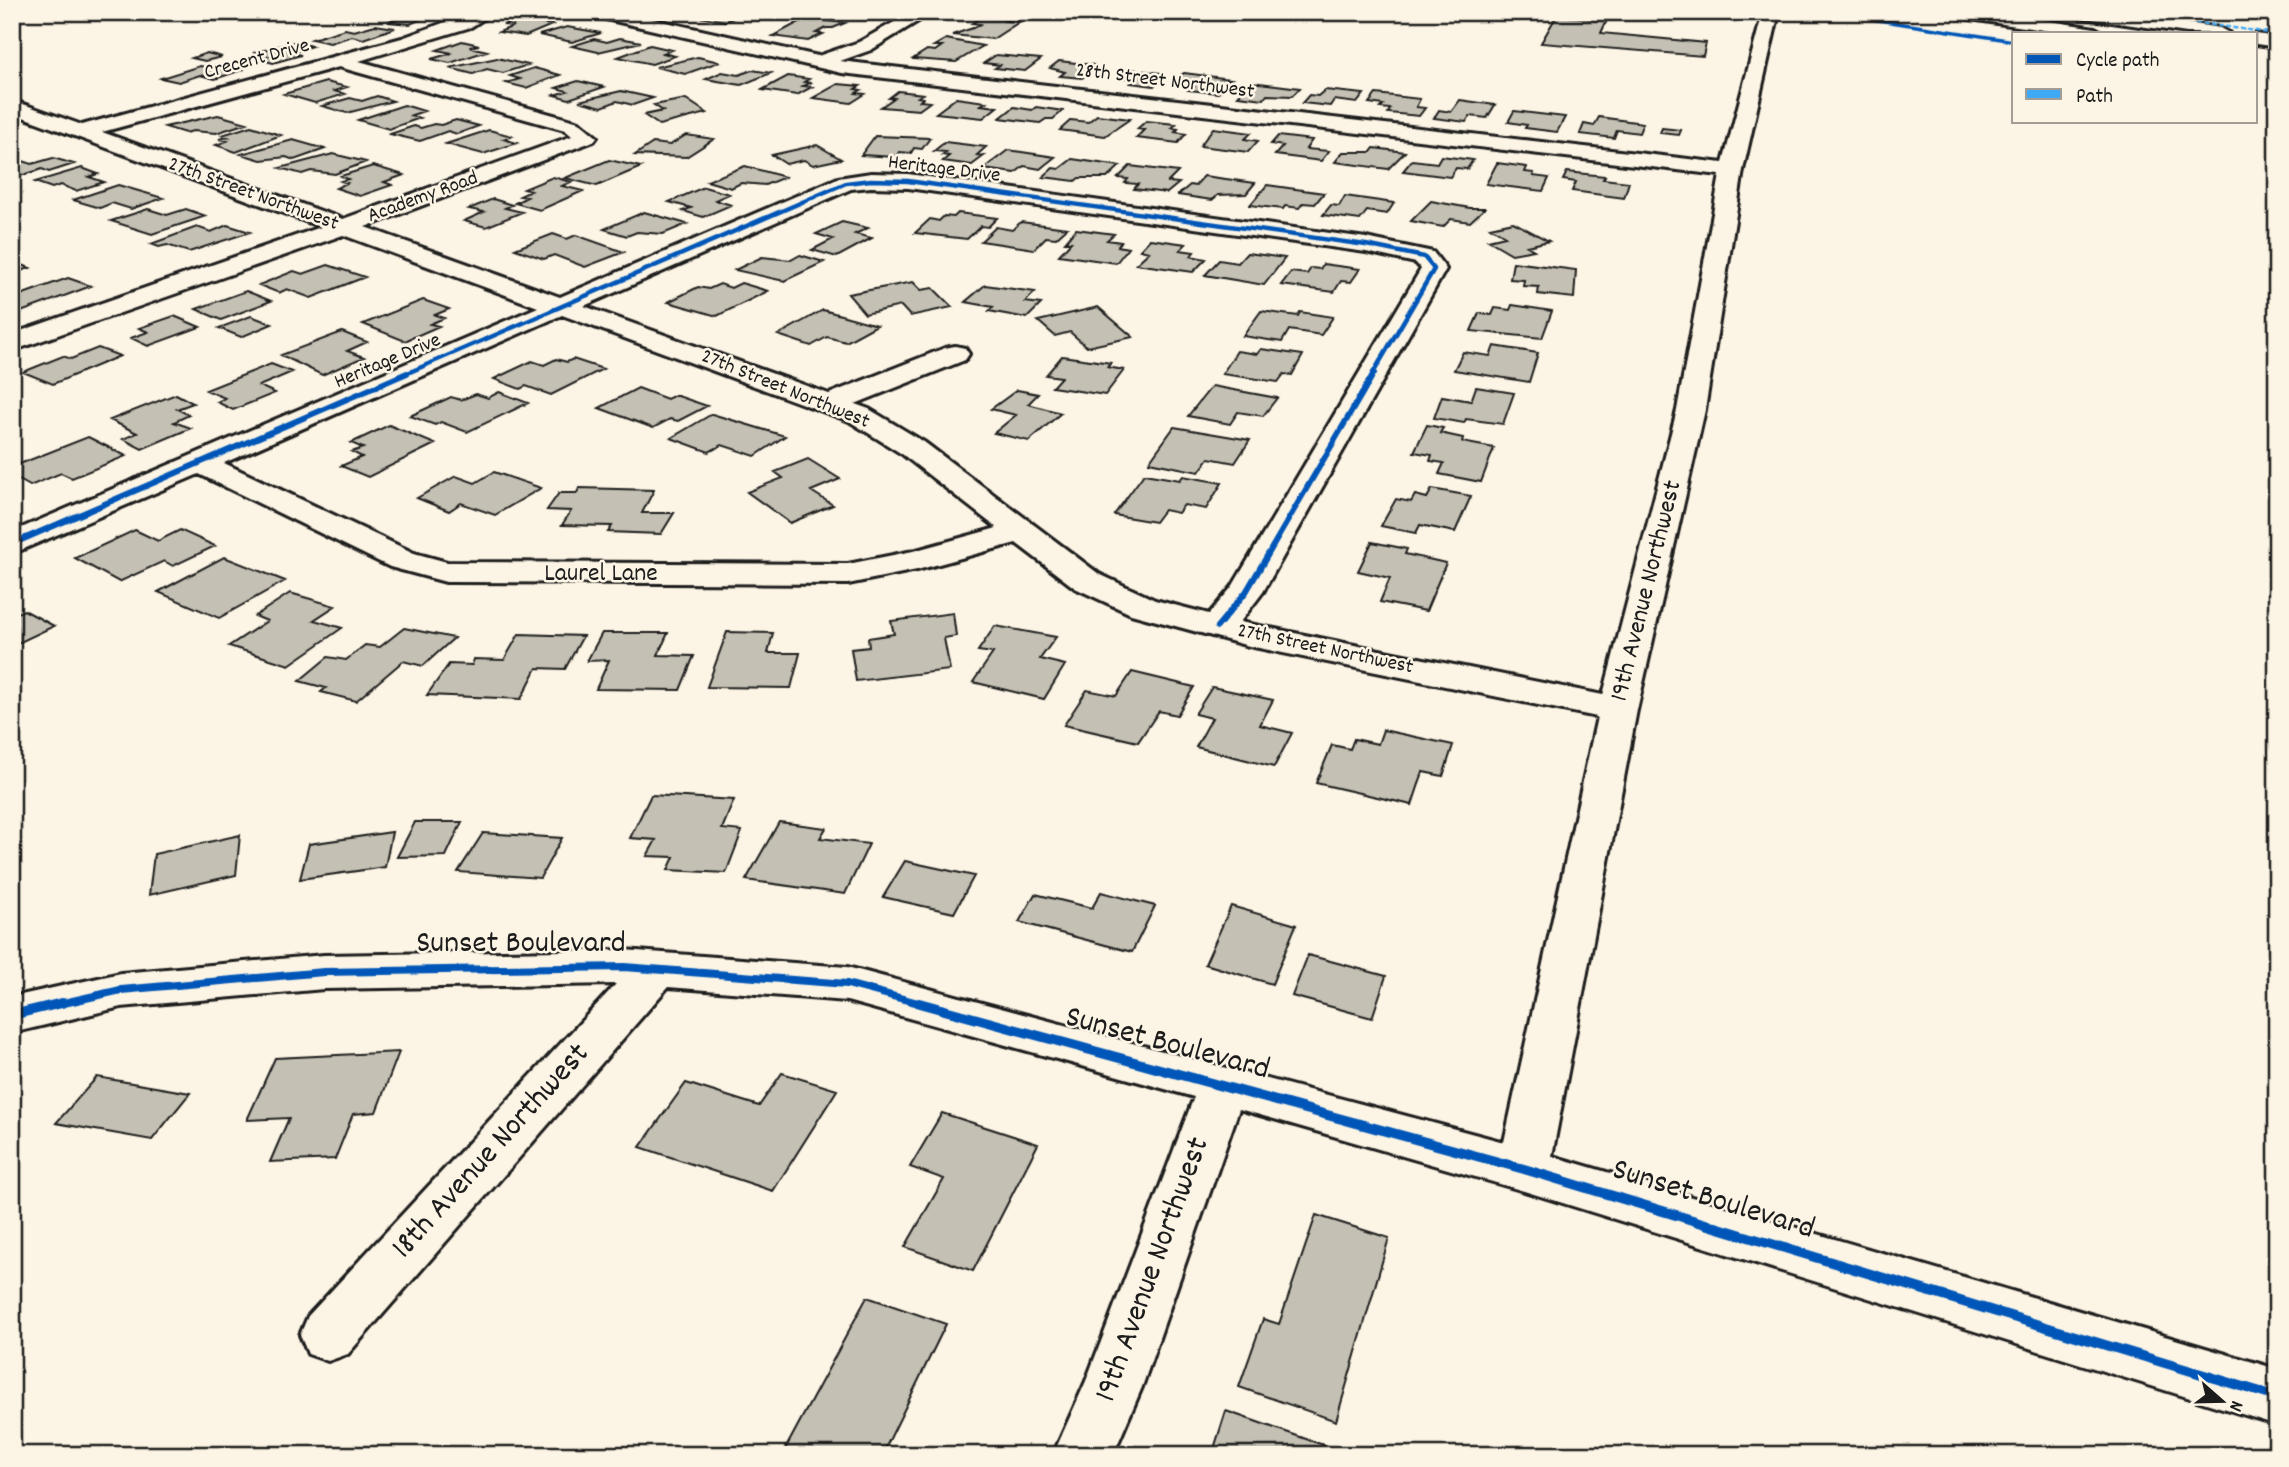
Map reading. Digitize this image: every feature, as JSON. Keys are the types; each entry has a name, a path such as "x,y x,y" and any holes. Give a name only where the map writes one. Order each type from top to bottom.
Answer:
{"main road":[{"name":"Crecent Drive","path":"79,132 420,38 465,23 486,12"},
{"name":"28th Street Northwest","path":"597,12 818,62 901,75 1732,170"},
{"path":"621,18 643,12"},
{"path":"818,62 865,46 925,12"},
{"name":"19th Avenue Northwest","path":"1524,1169 1618,710 1691,410 1732,170 1771,12"},
{"path":"1957,12 2088,32"},
{"path":"2078,12 2213,32"},
{"path":"2258,39 2277,42"},
{"name":"Academy Road","path":"12,343 587,137 572,126 339,61"},
{"name":"27th Street Northwest","path":"12,106 859,415 913,448 1087,581 1143,607 1217,627 1618,710"},
{"name":"Heritage Drive","path":"12,544 846,183 871,180 908,181 1366,244 1424,257 1434,269 1246,592 1217,627"},
{"path":"830,404 955,354"},
{"name":"Laurel Lane","path":"199,463 402,560 446,572 501,575 848,574 917,560 1022,531"},
{"name":"Sunset Boulevard","path":"12,1015 121,990 324,972 624,967 847,984 1524,1169 2277,1397"},
{"name":"18th Avenue Northwest","path":"328,1335 656,970"},
{"name":"19th Avenue Northwest","path":"1083,1455 1113,1387 1223,1085"}],"building":[{"path":"393,12 430,12 422,16 429,16 410,24 388,22 396,19 381,17"},
{"path":"703,12 748,12 726,21 693,16"},
{"path":"816,13 859,14 851,19"},
{"path":"1557,15 1607,20 1601,33 1706,43 1703,56 1541,43"},
{"path":"982,17 1019,22 993,39 952,35 980,24 972,23"},
{"path":"520,18 545,21 539,23 552,25 526,36 499,32 514,26 503,25"},
{"path":"803,20 845,23 826,28 816,33 823,34 808,41 773,36"},
{"path":"375,25 395,28 363,39 352,36 330,43 312,39 345,29 354,31"},
{"path":"567,27 601,33 572,42 539,35"},
{"path":"620,38 641,42 598,52 572,46 594,39 607,42"},
{"path":"946,39 983,46 956,62 913,59 927,50 935,51 942,46 934,46"},
{"path":"462,41 479,45 470,47 487,51 450,63 431,59 452,53 437,50"},
{"path":"294,42 312,46 291,53 301,55 273,63 258,59 267,56 253,53"},
{"path":"650,45 672,50 663,53 675,56 652,64 618,57"},
{"path":"207,53 222,57 205,61 192,58"},
{"path":"996,55 1041,59 1025,71 995,68 1000,65 984,63"},
{"path":"698,57 719,62 685,74 656,67"},
{"path":"497,58 528,65 503,73 487,69 473,74 449,68"},
{"path":"1059,61 1093,65 1086,71 1091,71 1082,78 1060,76 1065,72 1050,68"},
{"path":"200,66 216,69 225,66 242,70 215,79 200,75 179,82 161,78"},
{"path":"534,68 560,75 526,88 506,83 520,79 510,76"},
{"path":"1129,69 1160,73 1154,79 1160,79 1154,86 1131,83 1136,79 1119,77"},
{"path":"752,70 771,73 741,85 706,79 722,72 739,75"},
{"path":"1184,73 1231,79 1218,85 1226,86 1218,93 1189,90 1194,87 1173,81"},
{"path":"788,76 809,79 804,82 810,83 803,86 812,87 797,95 762,90"},
{"path":"578,81 604,87 569,99 554,95 567,91 556,88"},
{"path":"326,82 347,87 334,91 345,94 315,103 284,94"},
{"path":"1251,82 1300,88 1292,96 1267,95 1264,99 1238,96"},
{"path":"838,84 860,86 855,89 861,90 856,93 865,94 851,103 813,98"},
{"path":"1325,90 1364,94 1357,103 1334,100 1330,106 1302,103 1309,95 1318,96"},
{"path":"621,91 653,98 633,105 617,101 602,107 579,101"},
{"path":"898,91 923,94 918,97 923,98 920,101 930,102 919,110 881,107 894,98 889,98"},
{"path":"1376,94 1420,99 1416,107 1425,108 1419,116 1388,113 1390,109 1380,108 1383,105 1369,103"},
{"path":"377,96 393,101 347,113 322,106 350,98 362,101"},
{"path":"956,98 986,102 981,105 997,107 983,118 936,113"},
{"path":"686,99 707,113 659,125 644,115 663,111 654,105"},
{"path":"1460,100 1495,105 1487,118 1470,116 1466,122 1434,118 1439,110 1451,112"},
{"path":"404,105 424,111 409,116 420,118 389,129 358,120"},
{"path":"1014,107 1063,111 1053,119 1040,123 1000,118"},
{"path":"1514,111 1565,117 1557,132 1525,128 1527,125 1508,122"},
{"path":"218,115 247,123 216,133 185,133 165,127"},
{"path":"1097,115 1130,119 1105,136 1060,130 1071,120 1088,122"},
{"path":"1599,117 1643,123 1639,133 1617,130 1614,138 1580,134 1584,124 1594,126"},
{"path":"456,120 479,126 457,134 448,131 420,141 390,134 414,126 421,128"},
{"path":"1146,121 1176,124 1172,128 1178,129 1175,132 1186,134 1178,143 1136,138 1144,130 1137,129"},
{"path":"251,126 281,135 236,152 216,145 227,141 219,139 228,137 222,135"},
{"path":"1213,128 1251,133 1245,139 1258,141 1248,152 1200,146"},
{"path":"1662,128 1681,130 1679,135 1660,133"},
{"path":"489,130 512,136 503,139 517,143 483,154 446,144"},
{"path":"686,135 714,139 686,157 635,155 653,143 670,145"},
{"path":"875,136 930,138 922,149 914,148 911,153 899,152 896,157 861,155"},
{"path":"1278,136 1312,140 1306,149 1329,151 1321,161 1275,155 1283,146 1271,144"},
{"path":"293,140 325,149 294,160 286,157 261,160 241,154"},
{"path":"945,142 986,147 977,155 984,156 972,165 943,161 949,156 942,155 946,152 934,151"},
{"path":"817,145 841,159 813,165 804,160 786,164 772,155"},
{"path":"1374,148 1405,152 1388,169 1335,162 1343,152 1371,152"},
{"path":"1008,150 1055,157 1040,169 1024,166 1015,173 983,169"},
{"path":"333,154 366,162 335,174 311,171 302,174 280,168"},
{"path":"1441,156 1473,160 1467,169 1456,168 1450,177 1403,171 1412,160 1437,163"},
{"path":"53,158 74,164 49,172 42,169 17,177 12,176 12,161 17,159 32,164"},
{"path":"1072,159 1120,166 1107,178 1079,178 1075,181 1043,177 1053,168 1059,169"},
{"path":"609,160 641,167 597,186 565,178"},
{"path":"1497,163 1527,167 1525,172 1534,173 1533,176 1549,178 1543,191 1486,184"},
{"path":"373,166 404,175 384,182 392,185 360,196 336,188 347,183 341,181 348,179 341,176"},
{"path":"745,166 785,177 765,185 741,183 731,188 707,181"},
{"path":"1130,166 1178,172 1168,182 1179,183 1167,193 1134,189 1138,184 1125,183 1128,179 1118,178"},
{"path":"82,168 98,174 89,177 104,182 76,191 61,185 52,188 35,182"},
{"path":"1567,172 1605,176 1603,179 1629,182 1624,198 1572,191 1576,182 1563,180"},
{"path":"1204,176 1255,183 1246,194 1218,195 1212,200 1178,195 1190,185 1195,186"},
{"path":"553,177 571,182 562,186 583,191 540,210 515,203 527,197 520,196 531,191 524,189"},
{"path":"118,185 163,198 131,209 112,203 100,208 73,200"},
{"path":"1267,185 1324,193 1315,204 1303,203 1299,208 1250,205"},
{"path":"704,187 729,194 715,200 731,205 703,217 683,211 691,208 669,202"},
{"path":"1345,196 1394,203 1387,214 1367,211 1360,220 1323,215 1331,205 1339,206"},
{"path":"493,199 512,205 505,208 522,212 486,227 464,221 484,212 469,209"},
{"path":"1431,201 1485,208 1470,222 1451,219 1443,227 1411,221"},
{"path":"148,209 167,215 186,209 206,216 152,234 111,221"},
{"path":"644,212 687,224 663,234 637,232 627,236 604,229"},
{"path":"958,213 997,218 988,227 981,226 967,239 915,233 930,219 939,221 944,216 954,217"},
{"path":"842,222 868,228 855,234 872,238 837,257 812,250 833,239 816,234"},
{"path":"1021,222 1067,228 1056,238 1046,237 1034,249 981,241 996,227 1012,230"},
{"path":"1513,222 1549,241 1527,246 1534,250 1512,254 1488,240 1505,236 1490,227"},
{"path":"227,225 250,232 189,252 167,245 159,247 151,244 197,227 211,232"},
{"path":"1076,229 1114,234 1107,240 1121,242 1118,246 1128,248 1116,263 1059,255 1071,242 1065,242"},
{"path":"553,234 567,239 576,235 624,252 585,267 554,255 544,259 515,249"},
{"path":"1150,239 1186,244 1180,250 1194,252 1191,256 1206,259 1193,272 1136,264 1149,252 1140,250"},
{"path":"1247,253 1285,258 1264,285 1205,275 1219,260 1238,263"},
{"path":"800,255 824,262 784,281 735,270 762,257 791,260"},
{"path":"12,261 30,268 12,274"},
{"path":"1513,262 1576,270 1574,298 1538,294 1539,287 1523,286 1524,280 1510,279"},
{"path":"1323,264 1360,269 1351,282 1341,281 1334,292 1281,285 1291,272 1307,274 1311,268 1320,269"},
{"path":"328,265 365,277 311,298 287,289 279,293 259,285 294,271 303,274"},
{"path":"68,278 91,286 21,312 12,309 12,298"},
{"path":"913,282 921,290 933,288 952,307 910,316 901,306 865,314 848,294"},
{"path":"741,283 768,291 717,316 668,302 698,287 709,289 720,284 731,288"},
{"path":"985,285 1035,292 1025,302 1041,304 1027,318 989,311 993,307 965,302"},
{"path":"246,291 271,301 221,320 196,309"},
{"path":"423,300 449,309 435,315 444,318 430,324 439,326 405,341 363,324"},
{"path":"1512,305 1552,311 1542,338 1471,331 1479,313 1492,315 1495,308 1510,310"},
{"path":"1098,307 1133,337 1087,347 1070,332 1055,336 1038,321"},
{"path":"823,310 877,325 846,342 827,337 811,346 778,335"},
{"path":"1261,311 1298,316 1300,312 1333,317 1321,335 1289,330 1282,342 1243,336"},
{"path":"174,316 200,327 148,346 131,338 148,332 139,328"},
{"path":"251,316 272,324 241,337 219,328"},
{"path":"342,332 367,342 347,351 364,357 322,375 281,355"},
{"path":"1494,346 1538,353 1529,382 1454,370 1463,352 1490,356"},
{"path":"98,348 120,356 53,384 23,372 63,356 71,359"},
{"path":"1261,349 1303,355 1292,375 1284,374 1278,382 1222,374 1237,351 1257,354"},
{"path":"1062,356 1111,363 1107,367 1124,370 1105,395 1052,387 1061,377 1046,375"},
{"path":"556,359 567,362 573,359 603,369 551,395 526,386 520,389 494,379 532,361 544,365"},
{"path":"271,364 292,372 259,386 275,393 233,410 217,402 225,398 206,390"},
{"path":"1212,386 1277,398 1263,416 1238,412 1230,424 1188,416"},
{"path":"1476,387 1514,393 1503,424 1466,419 1464,423 1434,418 1442,396 1471,401"},
{"path":"638,388 667,399 675,395 707,406 678,421 670,419 653,428 599,408"},
{"path":"1017,390 1038,394 1028,404 1061,413 1029,441 994,433 1016,415 991,409"},
{"path":"499,392 528,403 467,432 441,422 435,425 410,416 451,397 461,400 476,394 488,398"},
{"path":"176,394 193,403 177,409 189,415 174,422 191,428 142,449 123,439 137,433 110,420"},
{"path":"712,414 785,436 755,456 722,445 709,452 671,438"},
{"path":"389,425 435,444 368,477 341,466 362,457 352,452 363,448 351,443"},
{"path":"1427,425 1443,428 1440,433 1463,438 1462,442 1494,448 1481,482 1439,474 1444,463 1430,461 1432,455 1414,452"},
{"path":"1174,427 1250,440 1235,463 1209,458 1199,472 1149,462"},
{"path":"88,437 126,456 72,478 61,473 30,486 12,476 12,467"},
{"path":"808,459 840,479 811,491 833,505 790,523 747,492 783,478 775,472"},
{"path":"494,472 541,488 495,515 461,503 449,511 417,498 456,476 475,483"},
{"path":"1144,474 1180,480 1183,476 1222,483 1206,509 1184,505 1178,513 1164,510 1155,522 1114,515"},
{"path":"579,488 654,490 642,513 674,513 661,534 608,532 612,526 562,525 571,511 547,510 559,493 577,493"},
{"path":"1432,489 1471,496 1455,532 1420,525 1416,533 1381,526 1396,499 1411,502 1415,495 1427,498"},
{"path":"135,530 158,541 180,530 215,546 173,566 164,561 119,582 75,558"},
{"path":"1372,542 1407,549 1405,554 1446,563 1426,611 1380,602 1390,578 1358,571"},
{"path":"224,557 285,581 219,618 158,592"},
{"path":"290,593 335,606 314,620 342,628 289,665 229,646 267,621 255,616"},
{"path":"24,610 54,626 12,646 12,615"},
{"path":"953,613 956,636 944,638 950,670 856,681 851,649 869,647 868,638 894,634 891,621"},
{"path":"995,626 1056,637 1040,659 1065,665 1044,699 973,682 993,653 978,651"},
{"path":"404,628 454,638 423,666 403,661 356,701 321,692 326,688 299,681 328,657 346,660 365,645 380,647"},
{"path":"727,632 773,633 768,653 800,653 791,688 707,687"},
{"path":"602,633 668,633 658,655 694,656 680,690 596,689 609,660 587,661"},
{"path":"519,634 583,636 565,669 537,668 521,699 427,695 449,664 472,665 474,659 504,660"},
{"path":"1132,672 1194,687 1177,715 1159,711 1138,742 1064,725 1087,690 1116,696"},
{"path":"1212,687 1273,700 1260,725 1292,733 1274,767 1196,747 1212,718 1195,714"},
{"path":"1383,730 1453,745 1443,776 1423,772 1412,805 1316,783 1332,745 1350,749 1354,739 1378,744"},
{"path":"651,795 734,800 722,829 742,831 726,873 668,870 674,857 647,856 656,840 630,838"},
{"path":"415,822 462,822 446,856 397,857"},
{"path":"779,822 826,828 820,838 869,844 845,894 746,880"},
{"path":"392,832 385,867 300,879 309,844"},
{"path":"483,833 562,838 540,878 458,872"},
{"path":"240,835 236,875 149,895 154,854"},
{"path":"905,861 974,876 954,913 883,897"},
{"path":"1101,892 1155,906 1132,952 1019,922 1035,894 1092,908"},
{"path":"1231,906 1296,925 1272,984 1205,964"},
{"path":"1308,955 1386,976 1372,1018 1292,996"},
{"path":"399,1052 376,1112 353,1114 335,1159 270,1162 289,1118 247,1120 275,1058"},
{"path":"782,1073 837,1090 773,1191 640,1147 686,1083 759,1106"},
{"path":"97,1077 190,1093 152,1140 56,1123"},
{"path":"942,1113 1038,1144 973,1271 905,1247 944,1179 910,1167"},
{"path":"1316,1215 1389,1238 1336,1421 1239,1387 1263,1319 1279,1324"},
{"path":"867,1297 946,1324 882,1455 782,1455"},
{"path":"1226,1411 1352,1455 1212,1455"}],"marked path":[{"path":"2121,12 2277,34"}],"cycle path":[{"path":"1853,12 1871,19 2012,41"},
{"path":"12,544 846,183 871,180 908,181 1366,245 1424,257 1434,269 1246,592 1217,627"},
{"path":"12,1015 121,990 324,972 624,967 847,984 1524,1169 2277,1397"}]}
